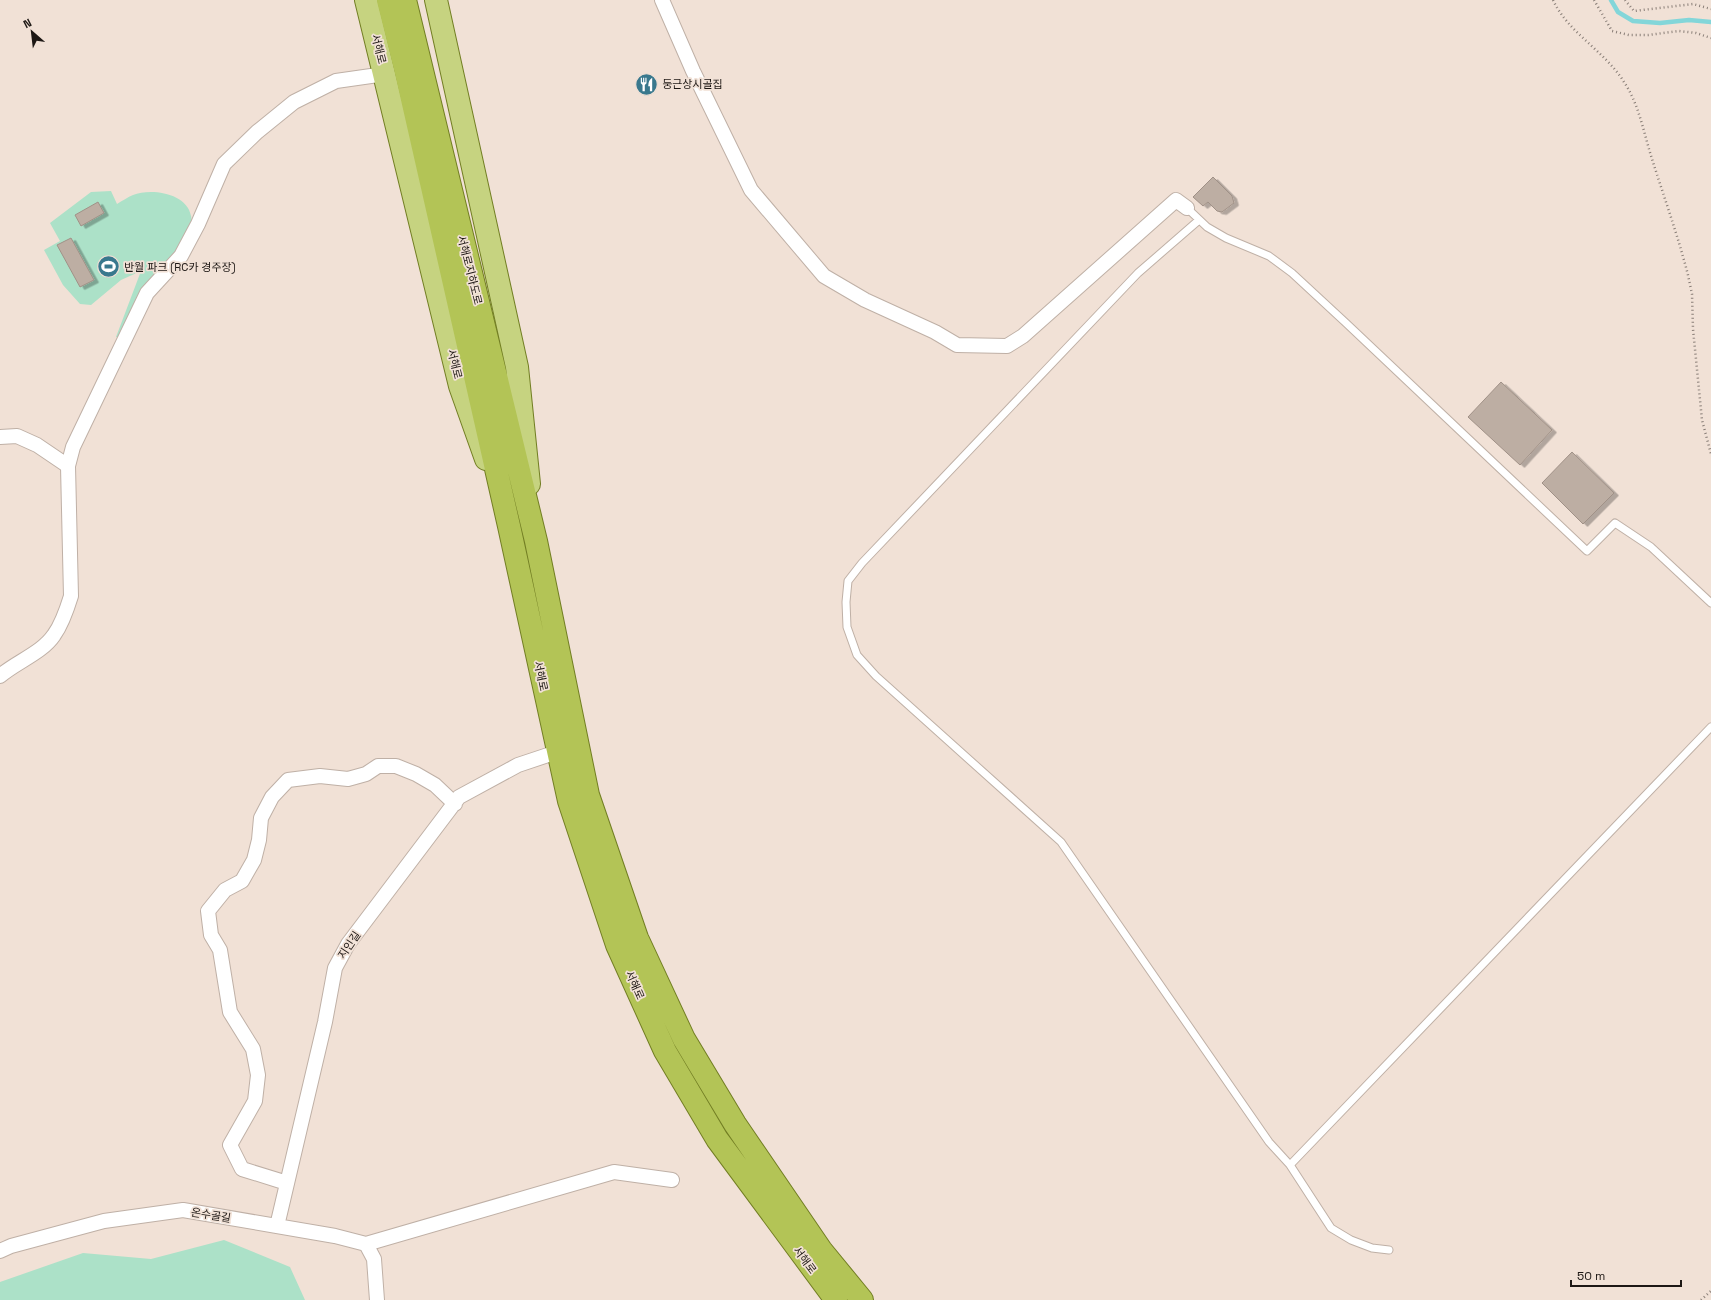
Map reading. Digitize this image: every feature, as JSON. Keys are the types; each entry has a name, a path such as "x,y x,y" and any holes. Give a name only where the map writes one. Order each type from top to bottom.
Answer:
{"highway":[{"name":"서해로지하도로","path":"388,0 405,68 509,526"},
{"name":"서해로지하도로","path":"405,0 536,541"},
{"name":"서해로","path":"509,526 557,752 569,801 617,945 665,1051 717,1139 836,1300"},
{"name":"서해로","path":"536,541 588,795 638,938 684,1039 735,1124 820,1250 862,1300"}],"main road":[{"name":"서해로","path":"366,0 460,386 509,526"},
{"name":"서해로","path":"436,0 444,29 517,367 536,541"},
{"path":"441,0 444,29"}],"street":[{"path":"662,0 693,71 752,190 824,276 865,300 935,332 956,345 1007,346 1022,336 1176,200 1187,208"},
{"path":"0,676 12,665 39,650 54,636 67,610 71,596 68,466 73,447 147,293 181,256 198,224 224,164 257,132 294,102 336,81 385,74"},
{"path":"0,437 17,436 37,446 68,466"},
{"name":"지인길","path":"277,1226 325,1022 335,968 348,944 459,798 518,765 557,752"},
{"path":"287,1183 242,1169 230,1145 255,1101 258,1075 253,1049 230,1012 220,950 211,935 208,911 225,890 242,881 254,860 259,840 261,818 272,797 288,780 320,776 348,779 366,774 378,766 396,766 416,774 435,785 454,804"},
{"path":"377,1300 374,1259 366,1244 614,1172 672,1180"},
{"name":"온수골길","path":"0,1251 11,1246 104,1221 183,1210 336,1236 366,1244"}],"lane":[{"path":"1187,208 1199,220 1226,238 1269,256 1292,273 1364,339 1586,551 1615,523 1651,546 1711,603"},
{"path":"1199,220 1138,273 862,563 848,581 846,602 848,627 857,655 876,676 1061,842 1270,1142 1290,1165 1331,1228 1351,1240 1372,1248 1389,1250"},
{"path":"1290,1165 1711,727"}],"path":[{"path":"1553,0 1556,8 1577,33 1601,54 1625,82 1637,110 1688,274 1692,294 1693,329 1702,420 1711,454"},
{"path":"1594,0 1612,31 1648,35 1679,30 1696,33 1711,38"},
{"path":"1625,0 1634,11 1693,4 1711,9"},
{"path":"1701,1300 1711,1292"}],"green space":[{"name":"반월 파크 (RC카 경주장)","path":"111,191 117,204 140,193 149,192 167,194 176,197 183,202 188,208 191,216 190,228 121,338 116,337 141,271 121,280 91,305 80,304 63,285 44,250 60,241 50,223 91,192"},
{"path":"224,1240 290,1267 305,1300 0,1300 0,1282 83,1253 151,1259"}],"building":[{"path":"1213,177 1232,196 1234,203 1222,212 1217,211 1208,202 1203,206 1193,197"},
{"path":"98,202 104,213 81,226 75,215"},
{"path":"71,238 94,280 80,287 57,245"},
{"path":"1501,382 1552,430 1520,465 1468,417"},
{"path":"1572,452 1614,493 1583,524 1542,483"}],"waterway":[{"path":"1611,0 1618,12 1633,21 1660,23 1689,20 1711,22"}],"place":[{"name":"둥근상시골집","path":"646,84"},
{"name":"반월 파크 (RC카 경주장)","path":"109,267"}]}
